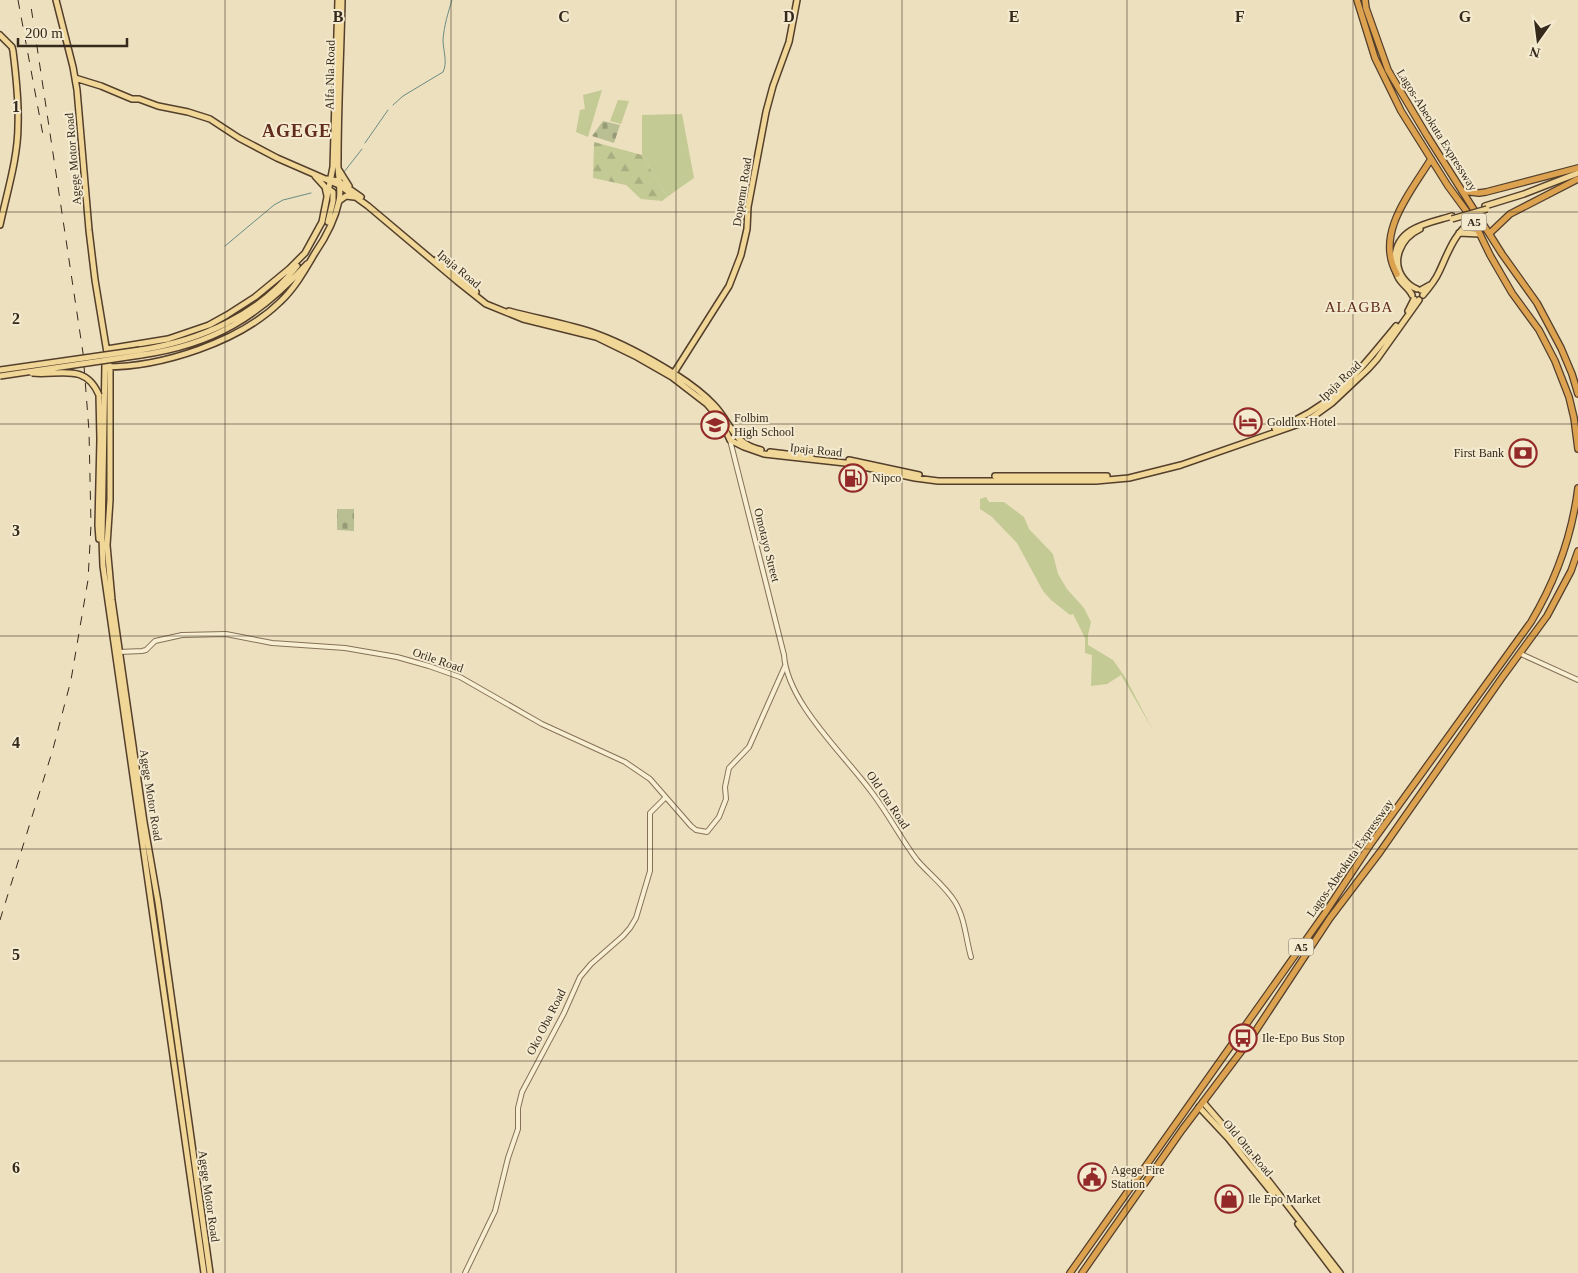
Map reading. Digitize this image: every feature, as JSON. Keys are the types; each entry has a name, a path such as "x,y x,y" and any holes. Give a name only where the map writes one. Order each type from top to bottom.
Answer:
{"highway":[{"name":"Lagos-Abeokuta Expressway","path":"1356,0 1375,58 1401,111 1473,220 1490,255 1512,292 1539,330 1556,361 1569,397 1578,449"},
{"name":"Lagos-Abeokuta Expressway","path":"1365,0 1366,8 1388,70 1426,134 1547,322 1572,374 1578,394"},
{"path":"1397,274 1391,262 1389,251 1389,240 1393,226 1405,199 1431,159"},
{"path":"1462,191 1482,193 1578,168"},
{"path":"1490,233 1510,214 1578,178"},
{"name":"Lagos-Abeokuta Expressway","path":"1082,1273 1201,1105 1249,1041 1370,846 1531,622 1549,591 1561,560 1568,539 1578,488"},
{"name":"Lagos-Abeokuta Expressway","path":"1070,1273 1328,915 1380,852 1501,679 1540,627 1571,571 1578,551"}],"main road":[{"name":"Agege Motor Road","path":"56,0 75,78 89,230 107,367 102,553 210,1273"},
{"name":"Alfa Nla Road","path":"339,201 340,0"},
{"name":"Alfa Nla Road","path":"330,190 330,181 334,167 340,0"},
{"name":"Dopemu Road","path":"673,375 729,286 741,255 766,112 789,42 797,0"},
{"path":"0,35 12,47 13,51 18,125 16,149 0,225"},
{"name":"Ipaja Road","path":"75,78 132,99 139,99 158,106 210,119 262,150 351,189 480,295 505,311"},
{"path":"338,159 340,172 351,189"},
{"path":"320,176 334,167"},
{"path":"311,172 325,187 328,201"},
{"path":"1486,208 1578,173"},
{"path":"1417,297 1397,274 1394,262 1395,252 1404,235 1420,226 1486,208 1578,178"},
{"name":"Ipaja Road","path":"338,183 404,235 478,298 523,319 596,337 673,375 714,410 732,438 750,450 764,454 845,463 938,481 1096,481 1138,474 1268,432 1290,423 1316,410 1354,376 1406,314 1417,297 1432,284 1448,250 1464,226 1473,220"},
{"path":"0,376 161,347 189,339 239,316 278,286 295,268 319,230 330,190"},
{"path":"0,370 140,352 163,352 191,344 233,326 278,293 314,256 329,219 334,194 330,190"},
{"path":"107,367 156,362 189,353 226,337 267,313 280,303 302,276 328,233 339,201 350,196 361,200"},
{"path":"1432,284 1419,289 1412,288 1401,275 1398,258 1401,246 1417,230 1452,217"},
{"path":"1459,233 1480,234"},
{"path":"107,349 181,335 195,331 227,316 255,297 305,253"},
{"path":"1417,297 1419,289"},
{"path":"1417,297 1419,289"},
{"name":"Agege Motor Road","path":"101,318 107,349 110,491 107,545 117,652"},
{"path":"122,347 118,354 120,362 124,365"},
{"path":"24,372 77,373 89,378 99,395 98,525 102,553"},
{"name":"Agege Motor Road","path":"161,948 204,1273"},
{"path":"1201,1105 1247,1153 1340,1273"},
{"name":"Old Otta Road","path":"1201,1105 1321,1253 1335,1273"}],"street":[{"name":"Omotayo Street","path":"732,438 784,655"},
{"name":"Orile Road","path":"117,652 146,650 155,641 182,635 226,634 272,643 345,648 408,660 460,677 542,724 625,762 650,779 691,826 696,830 707,832 719,817 726,799 725,787 729,768 749,747 785,666"},
{"path":"1521,654 1578,680"},
{"name":"Old Ota Road","path":"784,655 785,666 804,708 874,795 914,856 955,901 961,916 971,957"},
{"name":"Oko Oba Road","path":"465,1273 495,1212 508,1158 518,1129 518,1108 522,1092 564,1013 580,977 591,964 623,936 636,918 650,871 650,813 665,798"}],"green space":[{"path":"602,90 588,137 576,132 580,110 585,109 583,95"},
{"path":"618,100 629,101 621,124 610,121"},
{"path":"682,114 694,178 667,197 642,155 642,115"},
{"path":"603,121 620,125 614,143 592,136"},
{"path":"594,142 642,155 667,197 662,201 641,199 626,185 593,178"},
{"path":"986,497 989,502 1004,502 1024,517 1029,529 1053,554 1058,574 1067,589 1084,608 1091,622 1088,645 1113,660 1125,677 1153,730 1121,675 1107,684 1091,686 1092,655 1085,653 1085,638 1073,614 1070,615 1043,591 1017,543 992,517 980,509 980,499"},
{"path":"337,509 354,509 354,531 337,530"}],"waterway":[{"path":"393,105 403,96 443,72 445,60 444,35 452,0"},
{"path":"365,143 388,110"},
{"path":"344,172 362,149"},
{"path":"225,246 274,205 283,200 311,193"}],"railway":[{"path":"18,0 43,135"},
{"path":"0,920 53,749 71,680 88,580 91,525 89,431 83,353 30,0"}],"place":[{"name":"Goldlux Hotel","path":"1248,422"},
{"name":"Folbim High School","path":"715,425"},
{"name":"First Bank","path":"1523,453"},
{"name":"Nipco","path":"853,478"},
{"name":"Ile-Epo Bus Stop","path":"1243,1038"},
{"name":"Agege Fire Station","path":"1092,1177"},
{"name":"Ile Epo Market","path":"1229,1199"}],"district":[{"name":"AGEGE","path":"297,131"},
{"name":"ALAGBA","path":"1359,307"}]}
